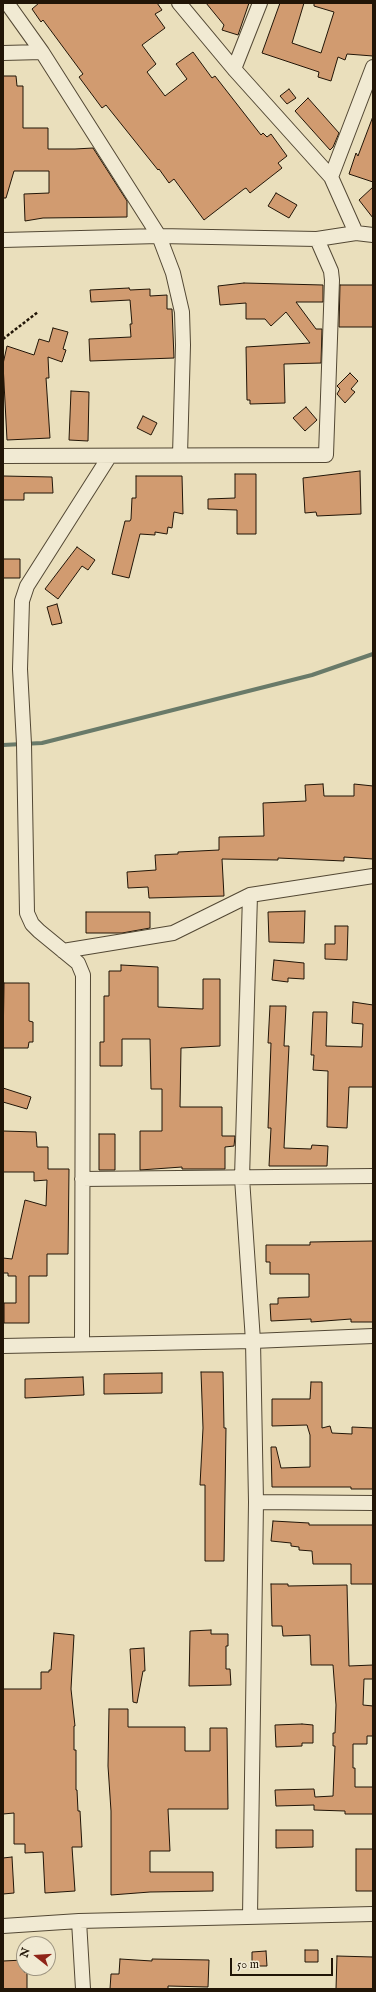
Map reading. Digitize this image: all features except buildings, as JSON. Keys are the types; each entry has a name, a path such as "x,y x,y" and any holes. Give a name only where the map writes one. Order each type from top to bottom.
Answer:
{"street":[{"path":"7,3 42,52 159,236 173,273 182,312 183,345 180,455"},
{"path":"179,3 234,69 331,177 356,233"},
{"path":"234,69 260,3"},
{"path":"3,53 42,52"},
{"path":"331,177 373,67"},
{"path":"3,240 159,236 317,238 356,233 373,235"},
{"path":"3,456 109,457 180,455 326,455 332,271 317,238"},
{"path":"82,1343 82,975 78,964 35,928 27,913 24,744 20,669 22,601 27,586 109,457"},
{"path":"63,951 173,933 250,895 373,876"},
{"path":"250,895 242,1178 253,1341 256,1502 250,1916"},
{"path":"82,1179 373,1176"},
{"path":"3,1346 82,1343 253,1341 373,1336"},
{"path":"256,1502 373,1503"},
{"path":"3,1926 80,1921 373,1914"},
{"path":"80,1921 83,1989"}],"path":[{"path":"3,340 38,312"}],"waterway":[{"path":"3,745 42,743 312,675 373,654"}]}
